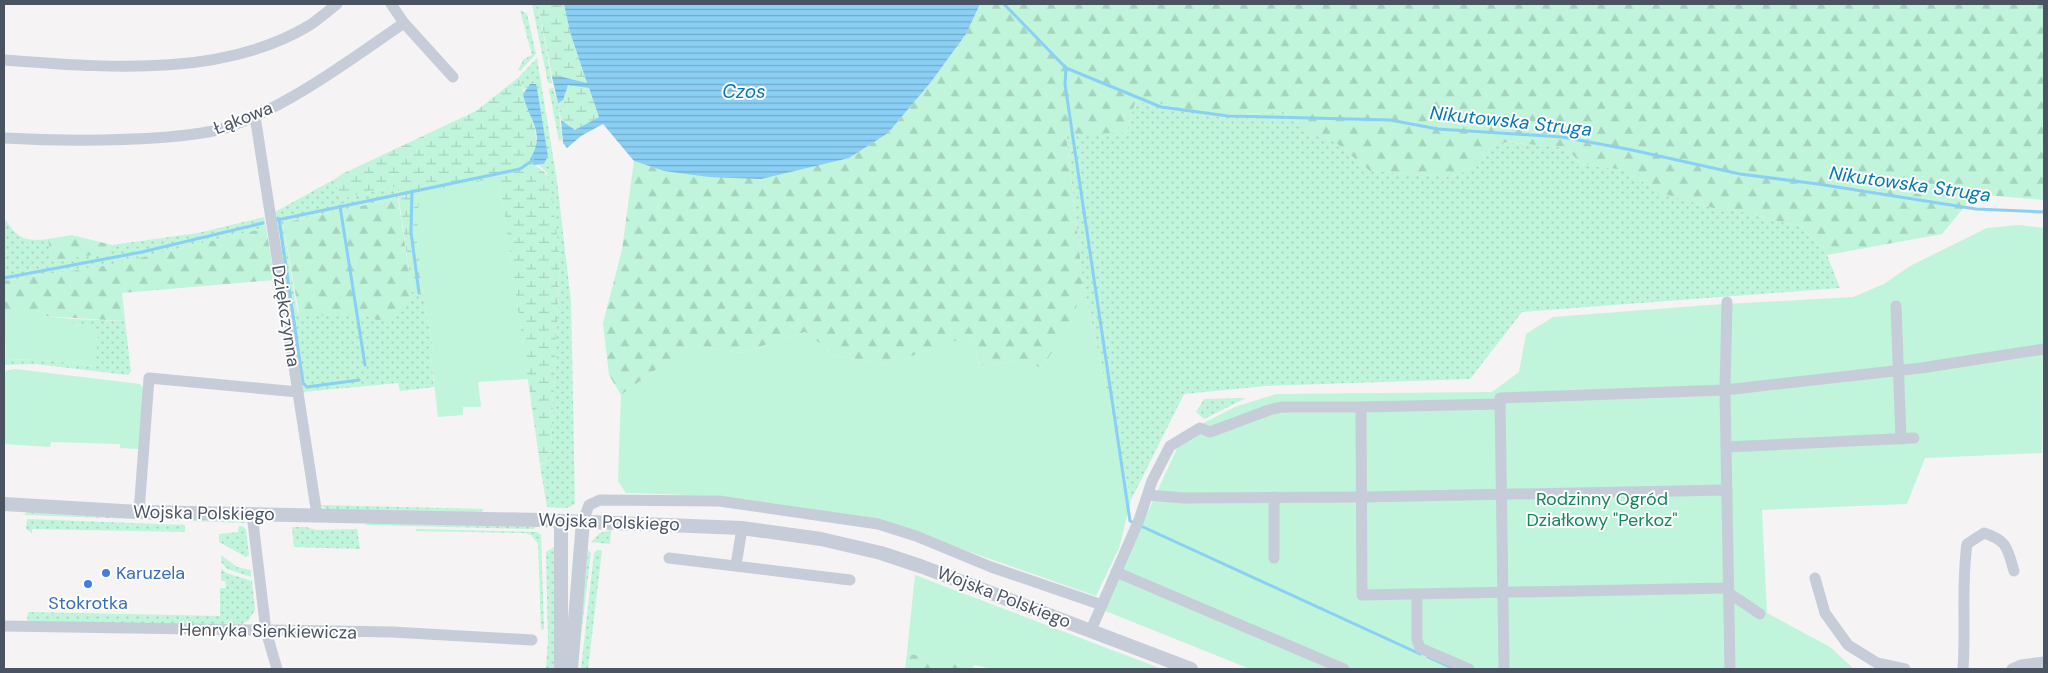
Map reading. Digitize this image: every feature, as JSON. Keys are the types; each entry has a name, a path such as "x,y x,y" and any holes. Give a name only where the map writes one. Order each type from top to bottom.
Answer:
{"street":[{"path":"4,60 125,67 183,64 269,44 310,25 336,4"},
{"path":"391,4 404,23 453,77"},
{"name":"Łąkowa","path":"4,138 150,138 203,133 231,126 255,116 345,63 404,23"},
{"name":"Dziękczynna","path":"255,116 317,515"},
{"path":"1727,302 1725,390 1730,669"},
{"path":"1896,306 1901,439"},
{"path":"1504,669 1500,398 1725,390 1898,371 2044,349"},
{"path":"139,512 149,378 298,392"},
{"path":"1091,630 1170,446 1200,428 1210,432 1282,407 1500,404"},
{"path":"1361,407 1362,595 1728,591 1760,614"},
{"path":"1726,447 1914,438"},
{"path":"1148,495 1184,498 1501,495 1727,490"},
{"path":"1274,497 1274,558"},
{"path":"571,669 583,521 589,506 600,500 719,501 878,524 916,536 991,567 1102,605"},
{"name":"Wojska Polskiego","path":"4,504 139,512 583,521 742,528 821,539 881,553 1191,669"},
{"path":"252,514 266,631 277,669"},
{"path":"560,521 561,669"},
{"path":"736,565 742,528"},
{"path":"1963,669 1966,634 1963,576 1967,544 1984,533 2001,539 2009,552 2014,571"},
{"path":"669,558 850,580"},
{"path":"1116,572 1344,669"},
{"path":"1815,578 1825,613 1848,645 1877,663 1905,669"},
{"path":"1417,595 1417,640 1420,648 1463,668"},
{"name":"Henryka Sienkiewicza","path":"4,626 457,634 532,640"},
{"path":"2012,669 2021,665 2044,662"}],"green space":[{"path":"532,4 538,4 552,83 548,83"},
{"path":"538,4 564,4 570,32 587,83 563,77 552,77"},
{"path":"980,4 2044,4 2044,200 1975,194 1942,234 1827,255 1802,227 1734,210 1713,208 1661,193 1624,170 1581,164 1566,147 1498,142 1476,166 1452,177 1370,171 1334,141 1304,132 1285,112 1218,115 1158,103 1135,103 1126,133 1066,134 1083,284 1073,320 1042,368 1015,361 979,366 973,335 889,364 836,356 805,332 741,353 690,345 621,395 609,375 603,323 622,250 634,161 664,171 849,158 888,133 931,82 966,34"},
{"path":"520,10 527,14 536,54 520,71 518,70 524,59 532,55"},
{"path":"537,58 557,181 571,302 575,504 567,508 547,507 540,465 546,462 551,446 560,260 547,173 539,165 544,164 548,156 537,88 534,83 524,90 519,77"},
{"path":"519,77 535,129 537,146 531,162 544,172 550,181 560,260 551,446 546,462 540,464 500,185 417,243 423,296 412,291 397,186 344,198 339,196 335,179 476,111"},
{"path":"572,84 589,88 599,117 575,130 561,120 558,103 565,95 566,87"},
{"path":"553,88 558,103 562,139 559,141 549,89"},
{"path":"1135,103 1158,103 1224,115 1285,112 1304,132 1334,141 1370,171 1452,177 1476,166 1498,142 1566,147 1581,164 1624,170 1661,193 1713,208 1734,210 1802,227 1827,255 1840,288 1522,312 1470,379 1265,386 1184,394 1131,500 1083,284 1066,133 1126,133"},
{"path":"496,178 500,185 528,379 478,382 481,407 463,407 463,415 438,417 431,357 433,347 423,296 417,243 419,193"},
{"path":"335,179 339,196 344,198 397,186 398,198 283,223 297,310 299,314 362,314 377,320 407,301 412,291 423,296 433,347 431,357 434,387 400,391 398,383 303,392 273,213"},
{"path":"398,198 412,291 408,301 393,319 377,320 362,314 302,316 299,314 283,223"},
{"path":"264,217 266,228 110,265 4,281 4,218 13,230 22,237 33,240 48,239 52,261 112,251 112,245 198,233"},
{"name":"Rodzinny Ogród Działkowy \"Perkoz\"","path":"2019,225 2044,228 2042,453 1925,458 1907,504 1762,510 1767,613 1830,647 1854,669 1250,669 1103,610 1184,433 1235,407 1276,394 1492,392 1519,372 1526,334 1553,317 1709,305 1853,297 1884,284 1910,266 1987,228"},
{"path":"266,228 275,280 122,293 125,321 4,312 4,281 110,265"},
{"path":"72,235 112,245 112,252 52,261 48,239"},
{"path":"1083,284 1131,500 1119,548 1096,596 876,519 723,496 626,493 618,481 621,395 690,345 741,353 805,332 836,356 889,364 973,335 979,366 1015,361 1042,368 1073,320"},
{"path":"4,312 73,319 73,325 95,327 98,332 96,366 36,359 6,360"},
{"path":"73,319 125,321 131,372 128,375 35,364 4,365 4,321 6,360 36,359 95,366 98,332 95,327 73,325"},
{"path":"15,369 140,384 144,389 139,449 120,448 120,444 51,442 50,447 4,444 4,371"},
{"path":"1246,398 1204,419 1196,412 1204,399"},
{"path":"320,505 484,509 481,513 326,509"},
{"path":"27,512 241,520 247,523 24,515"},
{"path":"27,519 185,525 185,532 32,529 32,533 26,529"},
{"path":"374,522 536,526 534,529 364,525"},
{"path":"239,526 244,527 246,530 249,555 246,557 219,542 219,534 238,532"},
{"path":"292,527 306,527 316,530 357,529 360,549 294,547"},
{"path":"416,529 537,532 541,535 544,629 541,630 538,544 531,535 524,533 416,531"},
{"path":"611,530 610,544 591,542 600,533"},
{"path":"554,547 557,669 546,669 548,639 546,552"},
{"path":"588,550 591,553 577,669"},
{"path":"597,550 602,550 588,669 581,669 594,553"},
{"path":"221,555 237,567 251,570 251,577 227,569 221,562"},
{"path":"221,568 226,573 252,581 255,610 248,621 243,623 243,626 27,622 28,612 220,616 220,588 226,588 225,581 221,581"},
{"path":"915,575 1162,669 993,669 974,665 973,668 907,653"},
{"path":"907,653 973,668 975,669 905,669"}],"water":[{"name":"Czos","path":"564,4 980,4 966,34 931,82 888,133 849,158 761,179 709,177 664,171 634,161 603,124 581,136 567,148 563,143 561,120 575,130 599,117 589,88 568,85 563,100 558,103 552,77 563,77 587,83 570,32"},
{"path":"530,84 536,84 537,88 548,156 544,164 534,165 530,159 535,150 537,134 523,94"}],"waterway":[{"name":"Nikutowska Struga","path":"1004,4 1066,68 1161,107 1228,116 1390,120 1438,129 1562,137 1632,150 1740,174 1818,184 1976,209 2044,212"},
{"path":"1066,68 1065,84 1130,521 1420,654"},
{"path":"277,220 520,169 533,160"},
{"path":"412,191 411,232 419,293"},
{"path":"340,206 365,365"},
{"path":"279,219 303,383 307,387 359,380"},
{"path":"4,278 142,252 263,223"},
{"path":"1428,657 1452,668"}],"place":[{"name":"Karuzela","path":"106,573"},
{"name":"Stokrotka","path":"88,584"}]}
